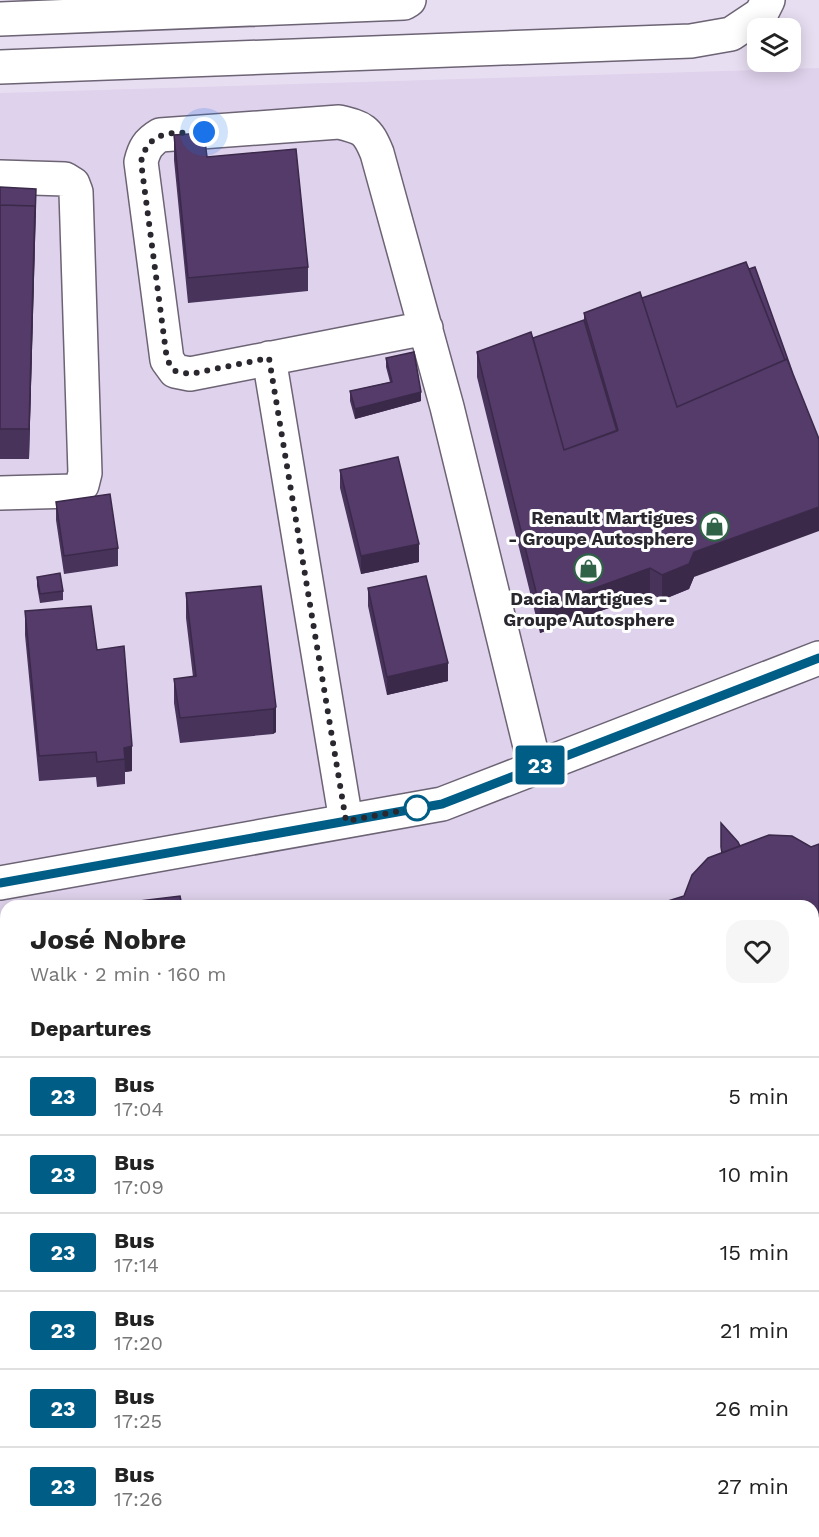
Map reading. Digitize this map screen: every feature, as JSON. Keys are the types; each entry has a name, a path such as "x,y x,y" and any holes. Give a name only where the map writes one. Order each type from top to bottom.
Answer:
{"main road":[{"path":"0,19 290,4 404,3 409,0"},
{"path":"0,67 691,41 731,34 761,14 768,0"},
{"path":"426,328 190,374 175,371 167,360 141,162 144,150 152,140 160,135 339,122 357,127 370,136 377,153 426,328 447,407 535,767"},
{"path":"0,177 64,179 73,184 76,192 85,473 82,485 74,491 0,493"},
{"path":"269,358 346,821"},
{"path":"0,883 442,804 819,658"}],"shaded area":[{"path":"819,68 819,900 0,900 0,93 747,70 747,72 801,72 801,69"}],"building":[{"path":"204,133 207,157 296,149 308,267 188,278 174,135"},
{"path":"0,187 36,189 35,218 35,206 0,205"},
{"path":"0,205 35,206 29,429 0,429"},
{"path":"746,262 785,360 677,407 642,298"},
{"path":"755,267 793,374 787,359 785,360 749,269"},
{"path":"640,292 677,407 787,359 819,439 819,507 694,552 689,564 662,575 650,568 540,608 477,352 531,332 564,450 618,430 584,313"},
{"path":"584,320 617,431 564,450 533,338"},
{"path":"414,352 421,392 355,409 350,391 392,382 386,358"},
{"path":"398,457 419,544 361,556 340,470"},
{"path":"110,494 118,548 64,556 56,502"},
{"path":"60,573 63,591 40,594 37,577"},
{"path":"426,576 448,663 387,677 368,588"},
{"path":"261,586 276,707 180,718 174,679 196,676 186,593"},
{"path":"91,606 97,650 124,646 132,746 124,748 125,759 97,762 96,752 39,756 25,611"},
{"path":"721,823 740,846 722,853 721,847"},
{"path":"769,835 792,836 811,847 819,844 819,900 671,900 684,896 692,875 708,858"},
{"path":"180,896 181,900 147,900"}],"bus line":[{"name":"23","path":"0,883 442,804 819,658"}],"place":[{"name":"Renault Martigues - Groupe Autosphere","path":"715,527"},
{"name":"Dacia Martigues - Groupe Autosphere","path":"589,569"}],"route":[{"path":"204,132 160,135 152,140 144,150 141,162 167,360 175,371 190,374 269,358 346,821 417,808"}]}
